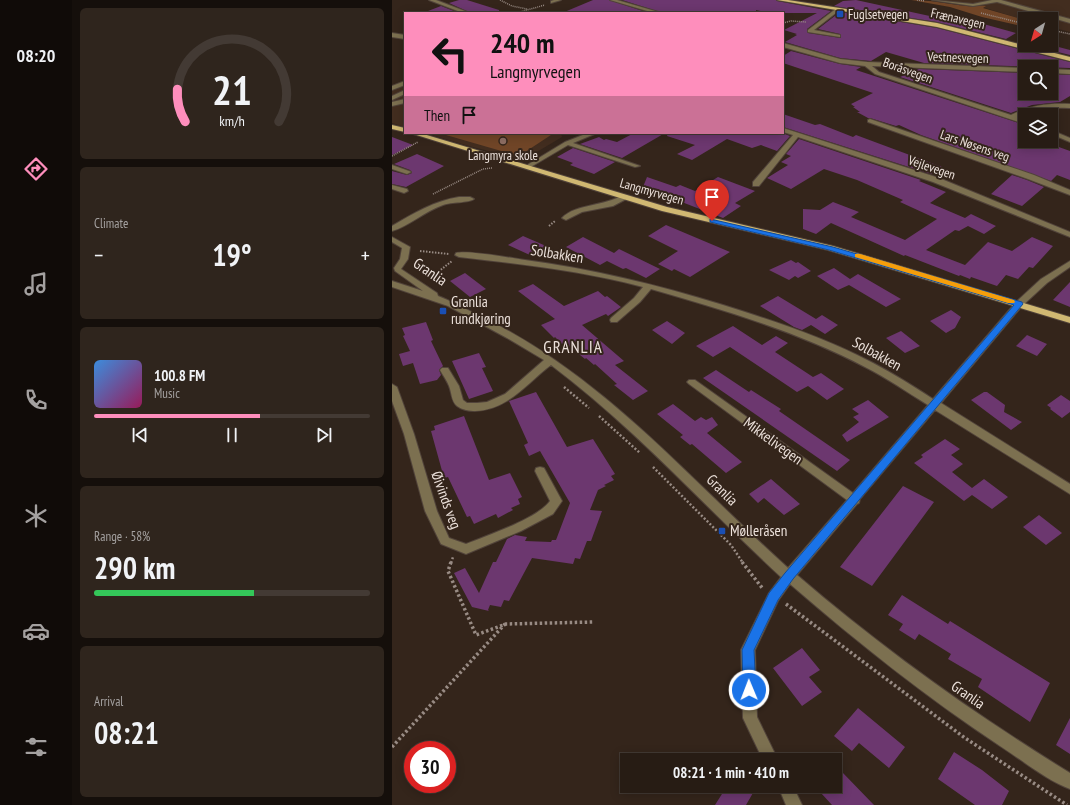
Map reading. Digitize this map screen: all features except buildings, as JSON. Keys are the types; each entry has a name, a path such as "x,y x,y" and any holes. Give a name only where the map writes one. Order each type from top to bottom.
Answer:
{"main road":[{"name":"Frænavegen","path":"779,0 937,24 1070,59"},
{"path":"392,127 404,130"},
{"name":"Langmyrvegen","path":"417,134 626,197 717,222 830,248 1070,320"}],"street":[{"path":"431,0 465,12"},
{"path":"553,2 559,0"},
{"path":"612,0 656,12"},
{"path":"934,0 972,5 998,0 1070,21"},
{"path":"838,36 810,31 839,9"},
{"path":"392,35 404,37"},
{"name":"Boråsvegen","path":"784,45 840,61 867,64 877,73 1018,120"},
{"path":"784,51 797,49"},
{"name":"Vestnesvegen","path":"867,64 1018,70"},
{"path":"1058,71 1070,72"},
{"path":"392,88 404,83"},
{"path":"392,98 404,92"},
{"path":"392,104 404,101"},
{"path":"1013,118 1030,108 1052,104 1070,106"},
{"name":"Lars Nøsens veg","path":"870,121 1031,177 1070,193"},
{"name":"Vejlevegen","path":"784,130 953,186 1070,234"},
{"path":"526,166 577,136 588,134"},
{"path":"756,184 798,134"},
{"path":"1058,135 1070,140"},
{"path":"567,143 637,166"},
{"path":"392,167 406,172"},
{"path":"392,187 404,191"},
{"path":"566,218 573,212 616,204 626,197"},
{"path":"392,229 441,203 456,199 470,199"},
{"path":"392,239 406,247 404,259 396,268"},
{"name":"Solbakken","path":"459,255 602,275 649,286 755,318 829,345 888,375 1070,490"},
{"path":"768,753 750,718 748,650 773,596 1019,304 1048,276 1070,263"},
{"name":"Granlia","path":"392,280 396,268 442,301"},
{"name":"Granlia","path":"392,284 442,301 496,327 551,360 621,416 756,546 853,630 927,687 1029,757 1070,782"},
{"path":"614,320 637,300 649,286"},
{"path":"445,370 455,389 458,401 462,405 482,407 502,400 514,393 551,360"},
{"name":"Mikkelivegen","path":"692,382 855,500"},
{"name":"Øivinds veg","path":"392,386 409,434 431,511 445,540 466,549 517,528 549,511 556,501 540,471"},
{"path":"788,793 794,805"}],"path":[{"path":"500,0 512,6 527,9"},
{"path":"519,12 553,2"},
{"path":"784,22 791,21"},
{"path":"1058,31 1070,34"},
{"path":"392,156 412,147 427,137"},
{"path":"427,198 483,169 495,167 498,158"},
{"path":"420,251 459,255"},
{"path":"428,280 459,255"},
{"path":"458,546 448,571 476,634 506,624 593,622"},
{"path":"392,747 506,624"}],"shaded area":[{"path":"911,0 969,6 986,6 983,8 1018,18 1018,25 982,17 950,7"},
{"path":"929,0 1070,0 1070,32 1058,29 1058,12 1018,12 1018,18 982,7 984,6 974,7"},
{"path":"404,86 404,127 392,123 392,91"},
{"name":"Langmyra skole","path":"428,134 561,134 562,137 530,156 517,158"},
{"name":"Langmyra skole","path":"448,134 552,134 519,156 446,135"}],"slow traffic":[{"path":"858,256 1011,302"}],"place":[{"name":"Fuglsetvegen","path":"840,14"},
{"name":"Langmyra skole","path":"503,141"},
{"name":"Granlia rundkjøring","path":"443,311"},
{"name":"Mølleråsen","path":"722,531"}],"district":[{"name":"GRANLIA","path":"573,347"}],"route":[{"path":"712,221 864,257 1019,304 773,596 748,650 749,690"}]}
